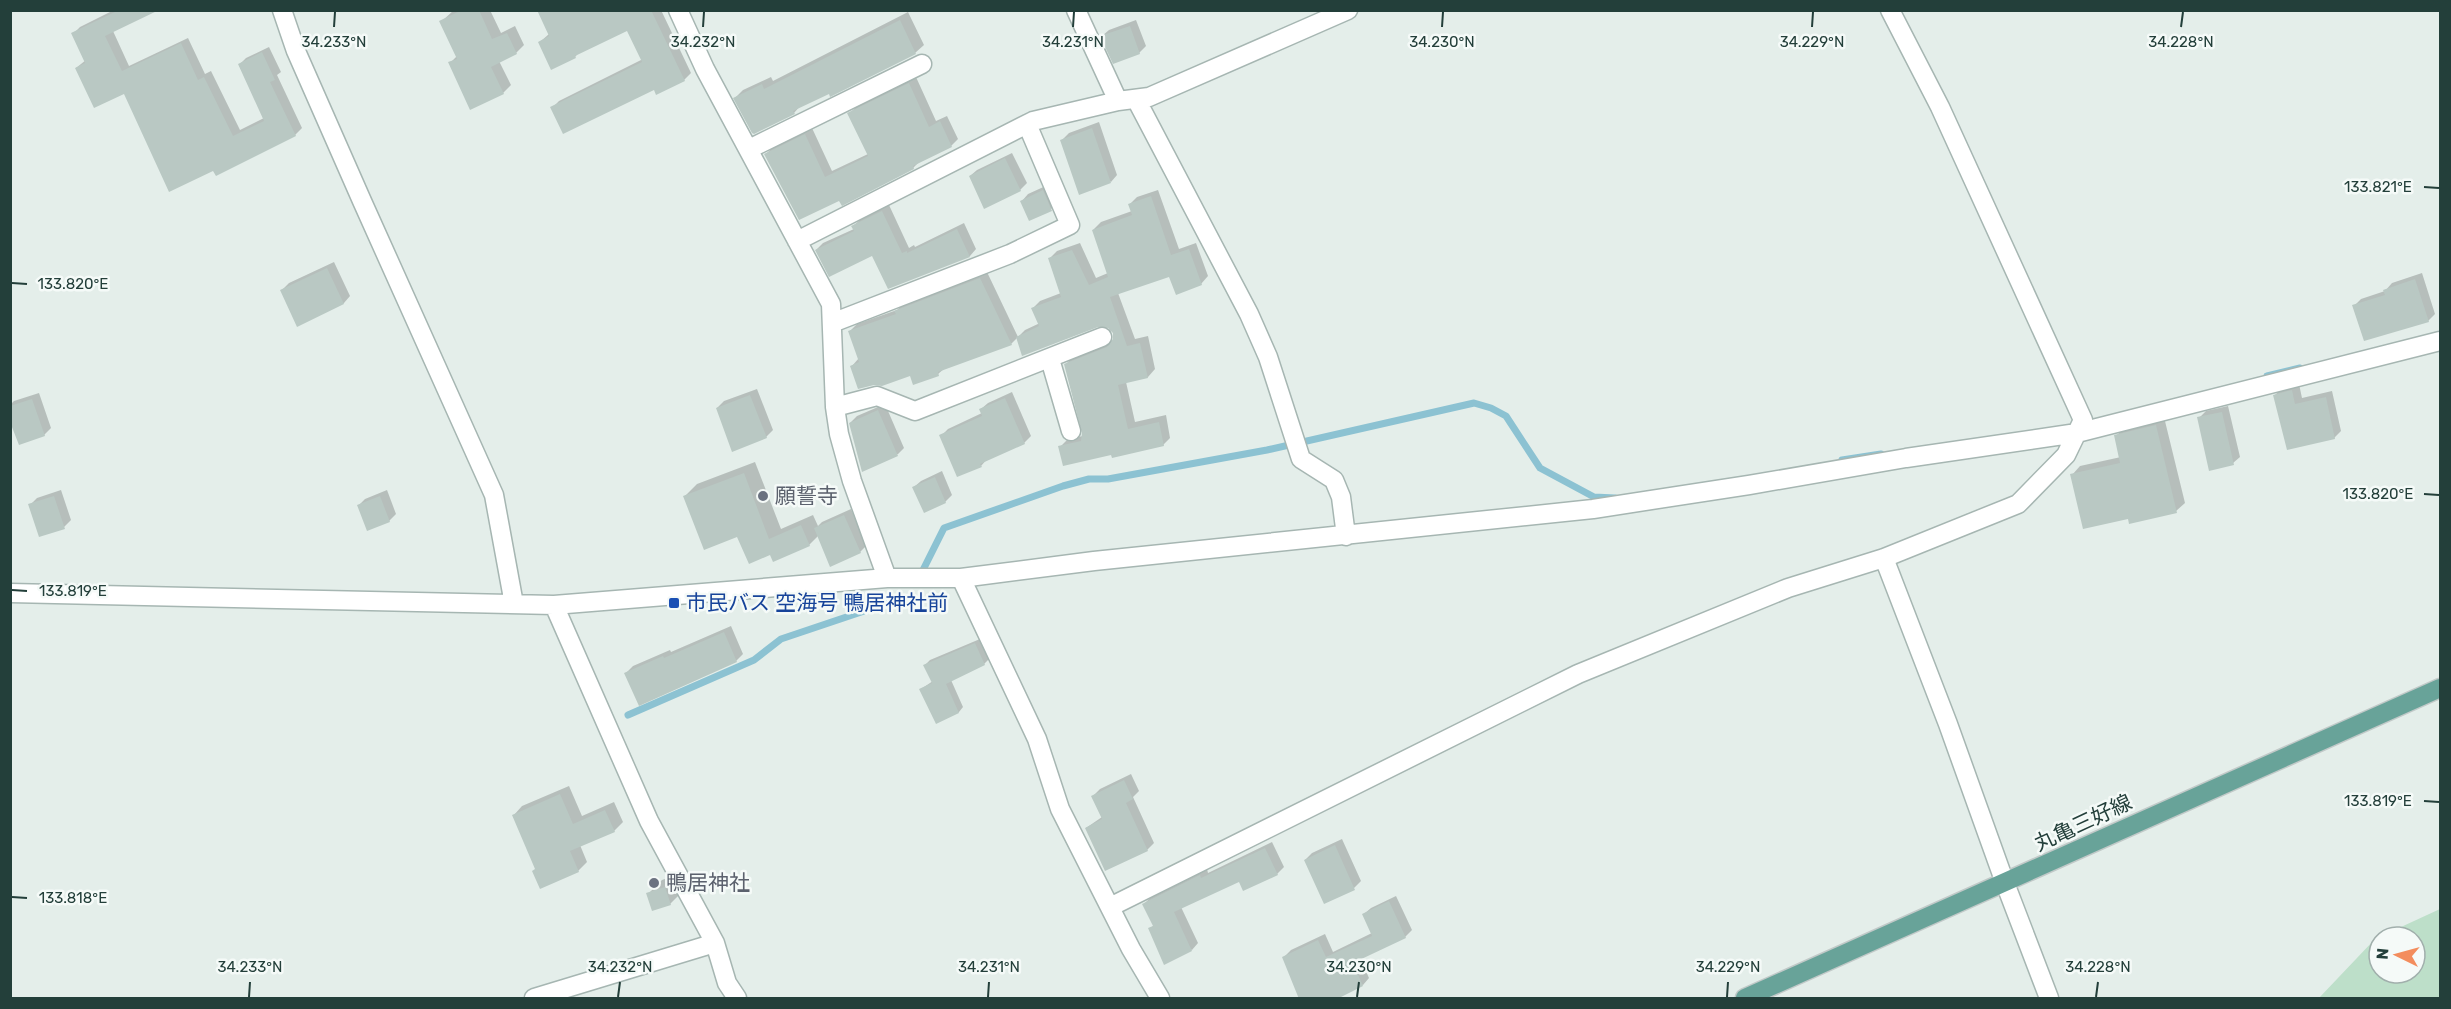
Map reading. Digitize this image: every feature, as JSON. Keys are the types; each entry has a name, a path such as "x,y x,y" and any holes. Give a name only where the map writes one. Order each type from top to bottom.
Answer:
{"main road":[{"name":"丸亀三好線","path":"1745,999 2440,688"}],"street":[{"path":"282,10 296,51 494,495 514,604"},
{"path":"678,10 705,69 831,304 835,407 839,434 852,481 886,578"},
{"path":"1076,10 1249,314 1268,357 1301,459 1334,480 1341,497 1346,536"},
{"path":"797,241 1027,124 1127,100 1149,97 1348,10"},
{"path":"1110,907 1578,674 1788,588 1884,558 2018,504 2066,455 2080,426 1940,107 1890,10"},
{"path":"749,149 922,64"},
{"path":"832,323 1010,254 1070,225 1027,124"},
{"path":"835,407 877,396 915,411 1102,337"},
{"path":"10,593 554,604 886,578 961,578 1094,561 1593,509 1749,485 2080,426 2440,341"},
{"path":"1050,359 1071,431"},
{"path":"1884,558 2049,999"},
{"path":"961,578 1037,739 1060,809 1131,949 1160,999"},
{"path":"554,604 649,821 715,943 727,983 737,999"},
{"path":"534,999 715,943"}],"green space":[{"path":"2440,909 2440,998 2319,998 2367,947 2367,985 2427,985 2427,925 2405,925"}],"building":[{"path":"119,10 159,10 105,36 122,71 181,43 198,80 204,77 233,136 264,121 238,64 262,52 275,80 270,82 296,136 216,176 213,171 169,192 124,94 94,108 75,68 85,63 71,33"},
{"path":"462,10 479,10 492,39 507,33 517,54 491,67 504,94 470,110 448,62 457,59 439,21"},
{"path":"537,10 651,10 685,81 656,95 654,90 563,134 550,107 642,62 627,31 551,70 538,42 549,36"},
{"path":"900,20 916,54 830,97 829,94 793,111 795,114 752,133 733,98 762,84 764,89"},
{"path":"1130,26 1140,54 1113,64 1100,36"},
{"path":"909,83 929,127 940,121 952,147 842,206 839,201 799,220 764,154 805,134 825,177 868,156 847,113"},
{"path":"1092,128 1111,183 1079,195 1060,140"},
{"path":"1005,158 1021,191 984,209 969,176"},
{"path":"1043,190 1052,211 1029,221 1020,201"},
{"path":"1151,196 1171,255 1189,249 1202,285 1176,295 1169,277 1110,297 1127,346 1140,343 1148,378 1118,385 1128,429 1159,422 1164,446 1063,466 1058,446 1081,441 1082,433 1064,364 1107,347 1113,339 1113,333 1108,328 1098,327 1022,356 1016,337 1039,326 1031,308 1061,297 1048,258 1072,250 1089,285 1108,277 1092,230 1132,215 1128,204"},
{"path":"882,211 902,253 907,251 907,253 957,229 970,257 888,289 872,256 829,277 815,250 854,231 851,226"},
{"path":"327,268 344,304 297,327 280,290"},
{"path":"980,278 1012,345 938,372 939,376 913,385 910,376 882,386 874,385 858,389 850,366 859,362 848,331 896,314 894,311"},
{"path":"2415,279 2429,322 2364,341 2352,305 2385,295 2383,290"},
{"path":"2292,390 2295,404 2326,397 2335,439 2287,450 2273,395"},
{"path":"750,395 767,438 732,452 716,408"},
{"path":"1005,398 1025,444 980,464 982,467 957,477 939,435 982,416 979,409"},
{"path":"32,399 45,436 19,445 10,422 10,406"},
{"path":"878,410 898,456 862,472 849,423"},
{"path":"2222,412 2234,465 2209,471 2197,417"},
{"path":"2156,425 2177,513 2129,524 2128,519 2083,529 2070,474 2120,463 2114,435"},
{"path":"744,473 769,539 801,525 810,546 773,562 770,555 749,564 737,537 704,550 683,496"},
{"path":"935,477 946,503 924,513 912,487"},
{"path":"54,496 65,529 39,537 28,504"},
{"path":"380,496 390,522 367,531 357,505"},
{"path":"844,515 861,553 830,567 814,528"},
{"path":"724,632 737,662 639,706 624,673"},
{"path":"975,643 985,665 946,684 959,713 936,724 919,689 932,683 923,665"},
{"path":"1124,780 1133,799 1126,803 1148,851 1105,871 1085,828 1102,819 1091,796"},
{"path":"560,794 573,824 605,810 615,832 570,851 579,872 540,889 532,871 535,869 512,815"},
{"path":"1335,845 1355,890 1324,904 1304,860"},
{"path":"1265,848 1278,875 1243,891 1239,882 1174,912 1192,951 1164,965 1148,928 1153,926 1142,904 1200,875 1201,878"},
{"path":"665,887 671,905 652,911 646,893"},
{"path":"1389,901 1406,938 1353,963 1363,986 1337,999 1299,999 1282,957 1318,940 1326,957 1372,936 1362,914"}],"waterway":[{"path":"2267,376 2300,368"},
{"path":"922,572 944,528 1063,486 1089,479 1108,479 1267,450 1474,403 1506,416 1540,468 1594,497 1615,498"},
{"path":"1842,460 1881,454"},
{"path":"628,715 754,660 781,639 891,602"}],"place":[{"name":"願誓寺","path":"763,496"},
{"name":"市民バス 空海号 鴨居神社前","path":"674,603"},
{"name":"鴨居神社","path":"654,883"}]}
